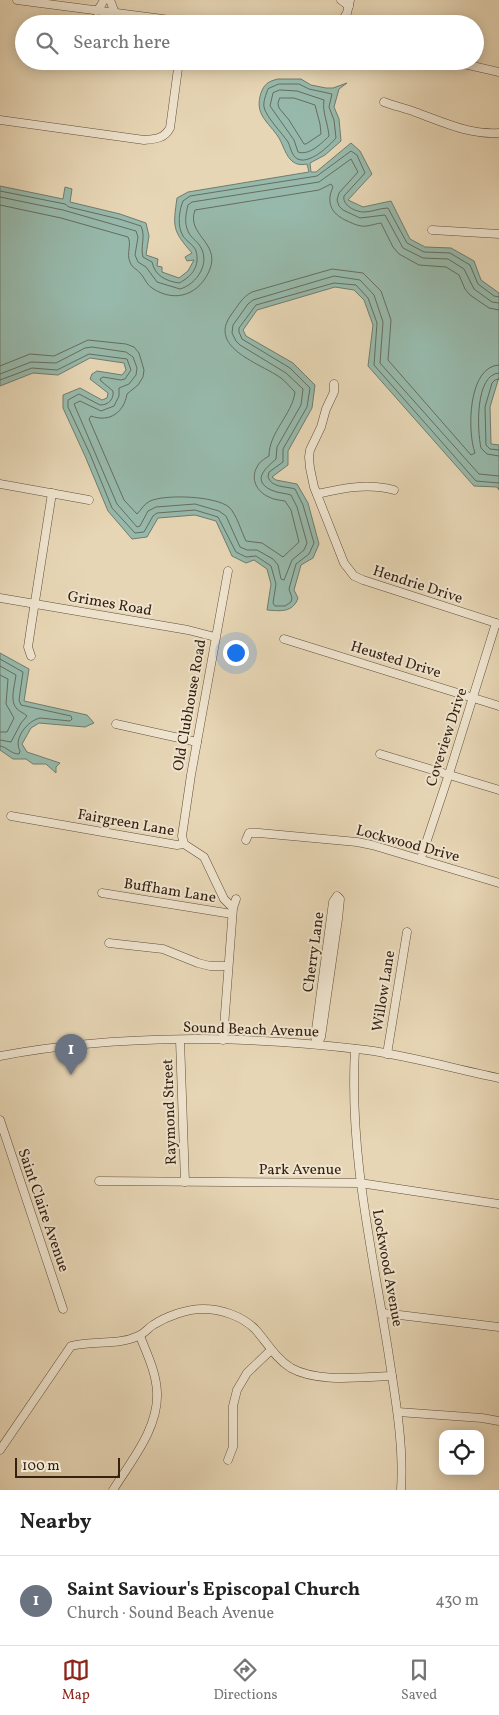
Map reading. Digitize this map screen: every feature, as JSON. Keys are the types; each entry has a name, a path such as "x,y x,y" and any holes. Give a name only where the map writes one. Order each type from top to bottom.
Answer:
{"street":[{"path":"17,0 127,15"},
{"path":"96,11 104,0"},
{"path":"110,0 115,13"},
{"path":"341,0 350,3 344,15"},
{"path":"484,69 499,72"},
{"path":"0,120 144,140 159,138 165,136 170,128 178,70"},
{"path":"384,102 414,111 460,129 488,134 499,133"},
{"path":"432,230 499,234"},
{"name":"Hendrie Drive","path":"334,384 334,392 310,450 310,468 317,494 344,563 354,576 363,580 497,624"},
{"path":"0,484 89,500"},
{"path":"317,494 360,486 374,486 394,490"},
{"path":"31,656 28,647 52,493"},
{"name":"Old Clubhouse Road","path":"184,844 182,836 197,742 228,571"},
{"name":"Grimes Road","path":"0,598 188,630 215,637"},
{"name":"Coveview Drive","path":"421,858 497,624"},
{"name":"Heusted Drive","path":"284,639 499,706"},
{"path":"116,724 197,742"},
{"path":"380,754 499,790"},
{"name":"Fairgreen Lane","path":"11,816 177,845 184,844 204,857 224,900 233,911"},
{"name":"Lockwood Drive","path":"248,836 259,832 357,842 421,858 499,883"},
{"name":"Buffham Lane","path":"102,893 233,911"},
{"name":"Cherry Lane","path":"337,896 340,900 338,918 321,1037 317,1044 315,1036 333,902 337,896"},
{"path":"222,1040 233,911 236,899"},
{"name":"Willow Lane","path":"387,1054 406,932"},
{"path":"109,943 163,949 198,963 210,966 228,966"},
{"name":"Raymond Street","path":"180,1040 185,1182"},
{"name":"Sound Beach Avenue","path":"0,1056 45,1047 100,1042 222,1040 317,1044 387,1054 499,1078"},
{"name":"Lockwood Avenue","path":"355,1049 354,1100 360,1183 398,1412 402,1468 401,1490"},
{"name":"Saint Claire Avenue","path":"0,1120 63,1309"},
{"name":"Park Avenue","path":"100,1181 360,1183 499,1204"},
{"path":"0,1450 71,1346 123,1341 140,1336 153,1324 190,1310 221,1311 236,1316 253,1328 271,1350 290,1367 303,1373 318,1376 392,1376"},
{"path":"383,1313 499,1327"},
{"path":"113,1490 143,1442 156,1406 157,1391 154,1374 140,1336"},
{"path":"228,1460 233,1447 233,1406 237,1390 247,1374 271,1350"},
{"path":"398,1412 499,1421"}],"water":[{"path":"278,79 301,79 311,85 326,88 333,88 347,83 339,89 334,107 339,119 341,141 325,155 310,163 311,172 316,172 351,143 360,151 372,174 348,200 363,207 391,201 410,239 425,247 451,248 474,261 481,280 499,293 499,377 490,407 491,444 499,445 499,490 497,487 474,486 368,366 373,325 364,300 354,290 335,287 257,310 243,330 246,336 293,363 315,385 312,408 288,451 288,465 272,477 276,480 297,484 308,503 319,544 313,558 301,565 294,590 298,598 296,603 289,609 277,611 267,610 271,584 267,569 254,560 246,563 232,556 216,521 195,515 158,518 147,537 132,539 108,511 63,408 63,395 80,388 102,400 107,398 108,393 90,379 92,374 97,371 122,375 126,370 124,363 90,358 58,375 33,373 0,386 0,186 63,199 65,187 72,189 70,202 120,214 146,223 149,236 146,255 158,259 157,266 162,267 162,272 179,278 188,271 194,260 187,261 185,257 192,253 177,233 175,216 177,198 188,192 309,172 307,164 297,164 290,159 279,138 263,117 259,107 264,87 267,83"},
{"path":"0,653 29,669 24,701 87,715 94,723 85,727 39,723 31,728 22,744 27,752 60,763 56,767 56,773 46,764 33,764 26,759 13,759 0,750"}],"place":[{"name":"Saint Saviour's Episcopal Church","path":"71,1075"}]}
